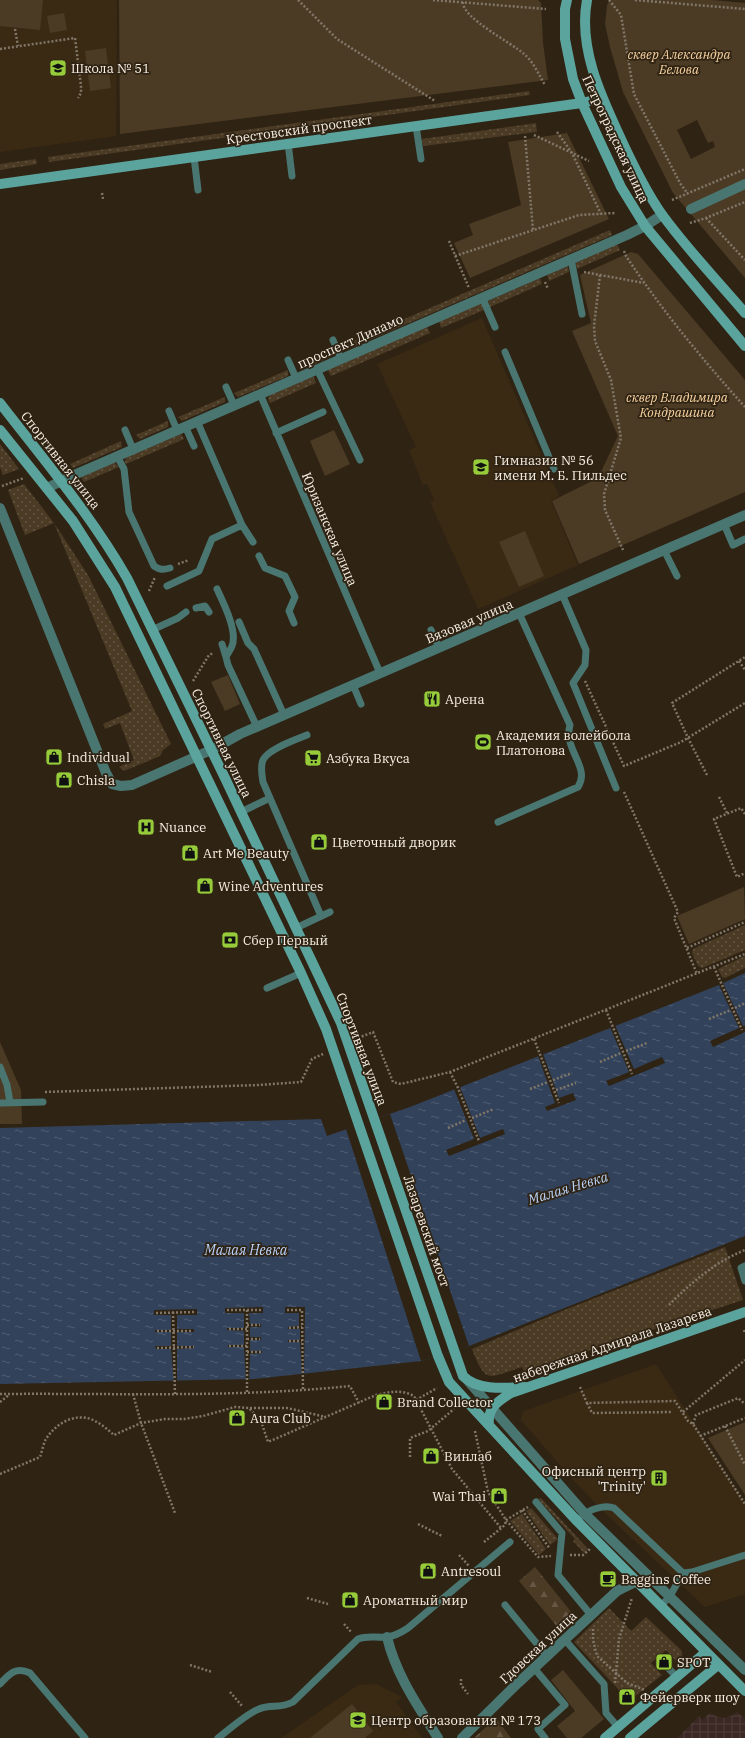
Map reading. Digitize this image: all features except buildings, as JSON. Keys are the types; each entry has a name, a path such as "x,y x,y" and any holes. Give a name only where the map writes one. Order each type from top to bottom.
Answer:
{"street":[{"name":"Петроградская улица","path":"566,0 566,46 572,79 621,186 645,226 745,346"},
{"name":"Петроградская улица","path":"587,0 585,10 586,37 594,74 602,98 639,177 662,214 745,313"},
{"name":"Крестовский проспект","path":"0,184 582,103 602,98"},
{"path":"691,209 745,184"},
{"name":"проспект Динамо","path":"47,488 117,456 645,226 662,214"},
{"name":"Спортивная улица","path":"0,403 61,481 109,547 127,578 152,630 204,753 326,1029 438,1356 449,1382 489,1425"},
{"name":"Спортивная улица","path":"0,430 73,521 115,587 204,753 241,812 341,1023 375,1119"},
{"path":"0,508 85,722 112,784 121,786 132,785 204,753"},
{"name":"Вязовая улица","path":"204,753 240,734 745,515"},
{"name":"Лазаревский мост","path":"375,1119 454,1351 463,1376 469,1382"},
{"name":"набережная Адмирала Лазарева","path":"492,1408 506,1395 525,1387 744,1315"},
{"path":"469,1382 496,1387 525,1387"},
{"path":"469,1382 637,1582 745,1691"},
{"path":"492,1408 488,1418 489,1425 581,1517 670,1596 745,1670"},
{"name":"Гдовская улица","path":"462,1738 534,1668 617,1591 637,1582"},
{"path":"387,1637 390,1652 399,1673 438,1738"},
{"path":"605,1738 706,1652 723,1647"},
{"path":"630,1738 718,1665"}],"lane":[{"path":"416,126 421,159"},
{"path":"288,143 292,176"},
{"path":"194,157 198,190"},
{"path":"570,259 582,314"},
{"path":"482,297 495,327"},
{"path":"333,340 341,359"},
{"path":"505,352 554,469"},
{"path":"288,360 296,378"},
{"path":"317,369 360,460"},
{"path":"226,387 234,405"},
{"name":"Юризанская улица","path":"260,394 380,673"},
{"path":"169,411 194,446"},
{"path":"276,433 322,412"},
{"path":"197,421 242,525 253,542"},
{"path":"125,430 133,449"},
{"path":"117,456 124,469 129,512 154,566 158,569 164,570 170,568"},
{"path":"724,524 733,545 745,539"},
{"path":"167,586 199,571 212,539 242,525"},
{"path":"664,550 678,576"},
{"path":"259,556 265,568 285,576 295,596 289,611 294,623"},
{"path":"217,589 230,616 234,640 226,657"},
{"path":"562,594 586,650 585,665 573,683 616,788"},
{"path":"196,608 205,606 209,612"},
{"path":"152,630 178,618 186,612"},
{"path":"498,822 578,787 582,781 580,766 568,739 570,725 519,613"},
{"path":"239,622 248,643 254,649 284,715"},
{"path":"431,630 439,648"},
{"path":"222,644 226,657 256,727"},
{"path":"353,685 361,704"},
{"path":"307,735 270,752 263,760 261,770 263,782 321,916"},
{"path":"241,812 270,798"},
{"path":"296,928 330,912"},
{"path":"267,988 301,973"},
{"path":"0,1067 7,1085 10,1102"},
{"path":"0,1103 42,1102"},
{"path":"745,1266 741,1268 745,1281"},
{"path":"536,1502 562,1533 558,1575 591,1615"},
{"path":"581,1517 606,1506 614,1508 684,1573"},
{"path":"218,1738 259,1709 269,1706 284,1706 293,1702 358,1639 365,1636 387,1637 399,1634 408,1628 510,1542"},
{"path":"684,1573 692,1572 745,1554"},
{"path":"661,1606 670,1596 684,1573"},
{"path":"505,1605 547,1656"},
{"path":"564,1640 604,1684 606,1713 618,1727"},
{"path":"718,1665 723,1647"},
{"path":"667,1667 677,1677"},
{"path":"534,1668 565,1704 538,1729 545,1738"},
{"path":"0,1684 14,1671 23,1669 30,1673 84,1738"}],"path":[{"path":"298,0 337,39 435,101"},
{"path":"433,0 546,9"},
{"path":"609,0 620,15 634,94 680,183 688,194"},
{"path":"635,0 745,9"},
{"path":"462,2 465,10 485,28 525,54 545,85"},
{"path":"15,29 18,46"},
{"path":"0,49 75,38 81,86 81,93 78,98"},
{"path":"557,132 572,153 601,214"},
{"path":"534,135 588,161"},
{"path":"525,136 533,230"},
{"path":"672,200 745,169"},
{"path":"102,193 103,199"},
{"path":"690,223 745,202"},
{"path":"455,256 579,215 615,213"},
{"path":"706,218 745,260"},
{"path":"449,241 469,288"},
{"path":"624,251 644,283 715,373 745,407"},
{"path":"579,271 644,283"},
{"path":"600,275 594,326 595,341 611,380 621,438 604,494 606,510 624,550"},
{"path":"2,486 26,477"},
{"path":"149,591 158,569"},
{"path":"193,681 209,655"},
{"path":"707,775 672,703 745,657"},
{"path":"739,661 745,670"},
{"path":"581,672 624,766 688,738 745,704"},
{"path":"616,788 625,792 672,898 678,912 674,918 698,974"},
{"path":"719,797 728,813"},
{"path":"745,814 741,808 714,819 736,877 745,873"},
{"path":"687,948 745,922"},
{"path":"358,1038 373,1032 395,1084 401,1084 450,1072 745,954"},
{"path":"714,967 742,1030"},
{"path":"735,1008 745,1004"},
{"path":"606,1010 632,1074"},
{"path":"709,1019 731,1010"},
{"path":"534,1039 558,1103"},
{"path":"626,1051 647,1043"},
{"path":"600,1062 621,1053"},
{"path":"42,1102 42,1092 259,1085 301,1082 312,1059 323,1054"},
{"path":"450,1072 479,1141"},
{"path":"553,1080 572,1073"},
{"path":"530,1089 548,1082"},
{"path":"556,1090 576,1083"},
{"path":"472,1118 494,1108"},
{"path":"448,1128 466,1120"},
{"path":"669,1305 688,1285 709,1269 745,1250"},
{"path":"227,1310 262,1310"},
{"path":"247,1310 247,1394"},
{"path":"287,1310 302,1310 303,1391"},
{"path":"174,1312 175,1395"},
{"path":"156,1313 195,1312"},
{"path":"247,1325 260,1326"},
{"path":"289,1328 302,1328"},
{"path":"229,1329 247,1329"},
{"path":"744,1330 745,1334"},
{"path":"157,1331 192,1331"},
{"path":"247,1339 260,1339"},
{"path":"289,1341 302,1341"},
{"path":"229,1346 247,1346"},
{"path":"157,1348 194,1347"},
{"path":"247,1352 261,1352"},
{"path":"683,1412 745,1360"},
{"path":"0,1394 247,1394 303,1391 350,1386 359,1403"},
{"path":"580,1387 592,1413 671,1412"},
{"path":"416,1400 437,1388"},
{"path":"249,1408 261,1421 268,1442 376,1395 395,1391 406,1392 414,1396 452,1469 501,1528"},
{"path":"0,1402 9,1394"},
{"path":"133,1394 141,1423 175,1513"},
{"path":"693,1424 696,1415 738,1398 745,1404"},
{"path":"587,1403 675,1401 688,1421 693,1424 745,1504"},
{"path":"0,1474 40,1457 45,1440 58,1425 72,1418 88,1418 114,1434 141,1423 165,1419 184,1419 203,1416 235,1406 249,1408 287,1408 326,1418"},
{"path":"410,1457 410,1438 430,1428 454,1409"},
{"path":"700,1436 745,1418"},
{"path":"725,1426 745,1465"},
{"path":"475,1431 488,1492 506,1520 538,1557 560,1554"},
{"path":"484,1542 505,1525 506,1520 536,1502"},
{"path":"418,1524 442,1536"},
{"path":"459,1555 474,1572"},
{"path":"307,1598 328,1604"},
{"path":"605,1698 614,1686 619,1639 632,1598"},
{"path":"591,1615 593,1640 597,1656 627,1683 647,1690"},
{"path":"190,1665 212,1672"},
{"path":"461,1678 461,1685 468,1694"},
{"path":"230,1692 250,1715"}],"shaded area":[{"name":"Школа № 51","path":"0,0 117,0 116,136 0,152"},
{"name":"Гимназия № 56 имени М. Б. Пильдес","path":"482,318 559,496 551,501 578,565 478,609 430,502 434,500 427,484 423,485 409,450 416,447 377,364"},
{"path":"656,1364 745,1503 745,1594 705,1607 604,1512 572,1479 521,1420 524,1411"},
{"name":"Центр образования № 173","path":"376,1684 402,1697 396,1702 422,1738 281,1738 358,1685"},
{"path":"737,1712 745,1719 745,1738 677,1738 699,1716 702,1720 710,1713 723,1718 731,1716"}],"green space":[{"path":"0,0 43,0 40,30 0,26"},
{"path":"119,0 538,0 541,3 543,43 548,80 120,134"},
{"name":"сквер Александра Белова","path":"610,0 712,0 745,3 745,278 673,193 623,92 605,24 607,5","holes":["697,120 708,143 713,141 715,147 691,159 677,130"]},
{"path":"64,13 67,30 50,33 47,16"},
{"path":"106,48 111,88 90,91 85,51"},
{"path":"529,91 530,95 49,162 48,157"},
{"path":"536,123 537,132 423,146 422,139"},
{"path":"567,133 609,219 470,278 454,243 473,235 469,224 521,205 508,142"},
{"path":"36,159 37,164 0,170 0,164"},
{"path":"610,230 612,235 344,351 340,347"},
{"path":"617,244 620,250 577,269 575,262"},
{"name":"сквер Владимира Кондрашина","path":"631,252 638,254 745,380 745,492 579,564 552,501 598,478 618,436 572,331 591,323 580,275"},
{"path":"568,266 569,272 549,281 547,275"},
{"path":"540,278 542,284 490,307 488,301"},
{"path":"481,303 484,310 441,328 439,321"},
{"path":"427,326 430,333 331,376 328,370"},
{"path":"330,352 331,357 301,370 298,365"},
{"path":"288,370 288,376 238,397 234,393"},
{"path":"313,376 316,383 270,403 268,399 270,395"},
{"path":"225,397 225,402 182,421 178,417"},
{"path":"168,421 168,427 140,439 136,435"},
{"path":"334,430 350,464 325,476 310,441"},
{"path":"181,434 184,439 126,464 126,457"},
{"path":"121,441 122,447 73,468 70,464"},
{"path":"0,444 19,469 3,475 0,467"},
{"path":"113,463 119,467 84,482 81,477"},
{"path":"24,484 54,523 25,535 8,490"},
{"path":"54,523 88,575 171,744 163,750 160,756 124,771 119,767 134,760 120,723 105,729 103,724 132,711"},
{"path":"525,531 544,576 519,587 499,542"},
{"path":"228,675 240,704 225,711 211,682"},
{"path":"744,887 745,919 689,944 677,916"},
{"path":"745,925 745,950 702,968 698,966 692,953 693,949"},
{"path":"745,956 745,968 725,978 722,977 718,969"},
{"path":"0,1042 21,1090 22,1124 0,1124"},
{"path":"725,1247 743,1300 524,1372 522,1367 495,1376 490,1376 481,1369 477,1361 472,1349 562,1311"},
{"path":"745,1422 745,1495 708,1438"},
{"path":"541,1498 588,1549 584,1553 573,1541 575,1539 538,1499"},
{"path":"531,1508 558,1539 550,1545 526,1511"},
{"path":"522,1514 546,1549 539,1555 510,1521"},
{"path":"535,1567 576,1618 560,1630 519,1581"},
{"path":"609,1608 631,1631 646,1617 682,1652 682,1657 677,1662 666,1650 651,1663 662,1675 634,1697 627,1689 620,1691 574,1642"},
{"path":"563,1670 604,1719 581,1738 567,1738 557,1726 575,1711 551,1680"},
{"path":"352,1704 373,1731 365,1738 310,1738"},
{"path":"496,1718 511,1738 474,1738"},
{"path":"489,1728 497,1738 476,1738"}],"water":[{"name":"Малая Невка","path":"745,973 745,1236 469,1346 421,1361 254,1379 0,1384 0,1128 321,1119 327,1136 410,1107 719,985"}],"pier":[{"path":"723,983 743,1026 745,1026 745,1032 713,1047 710,1041 739,1028 719,985"},
{"path":"615,1025 634,1069 662,1057 665,1063 609,1086 606,1081 629,1072 610,1027"},
{"path":"543,1054 559,1098 573,1093 576,1100 547,1111 545,1107 555,1103 538,1056"},
{"path":"460,1087 480,1138 503,1129 505,1134 449,1156 446,1150 474,1139 454,1089"},
{"path":"390,1114 469,1346 421,1361 346,1129"},
{"path":"263,1307 263,1313 249,1313 250,1324 261,1324 261,1327 250,1327 250,1337 261,1337 261,1340 250,1340 250,1351 262,1351 262,1353 250,1354 249,1381 246,1381 244,1347 228,1347 228,1345 244,1345 244,1331 227,1330 227,1328 244,1328 244,1313 225,1313 225,1308"},
{"path":"285,1307 305,1307 304,1375 302,1376 300,1342 288,1342 288,1340 300,1340 300,1329 288,1329 288,1327 299,1326 299,1313 285,1313"},
{"path":"197,1309 197,1315 177,1315 177,1329 194,1329 194,1332 177,1332 177,1346 194,1346 194,1348 177,1349 177,1382 174,1383 171,1349 156,1349 155,1346 171,1346 171,1332 155,1332 155,1330 171,1330 171,1315 154,1315 154,1310"}],"place":[{"name":"Школа № 51","path":"58,68"},
{"name":"Гимназия № 56 имени М. Б. Пильдес","path":"481,467"},
{"name":"Арена","path":"432,699"},
{"name":"Академия волейбола Платонова","path":"483,742"},
{"name":"Individual","path":"54,757"},
{"name":"Азбука Вкуса","path":"313,758"},
{"name":"Chisla","path":"64,780"},
{"name":"Nuance","path":"146,827"},
{"name":"Цветочный дворик","path":"319,842"},
{"name":"Art Me Beauty","path":"190,853"},
{"name":"Wine Adventures","path":"205,886"},
{"name":"Сбер Первый","path":"230,940"},
{"name":"Brand Collector","path":"384,1402"},
{"name":"Aura Club","path":"237,1418"},
{"name":"Винлаб","path":"431,1456"},
{"name":"Офисный центр 'Trinity'","path":"659,1478"},
{"name":"Wai Thai","path":"499,1496"},
{"name":"Antresoul","path":"428,1571"},
{"name":"Baggins Coffee","path":"608,1579"},
{"name":"Ароматный мир","path":"350,1600"},
{"name":"SPOT","path":"664,1662"},
{"name":"Фейерверк шоу","path":"627,1697"},
{"name":"Центр образования № 173","path":"358,1720"}]}
